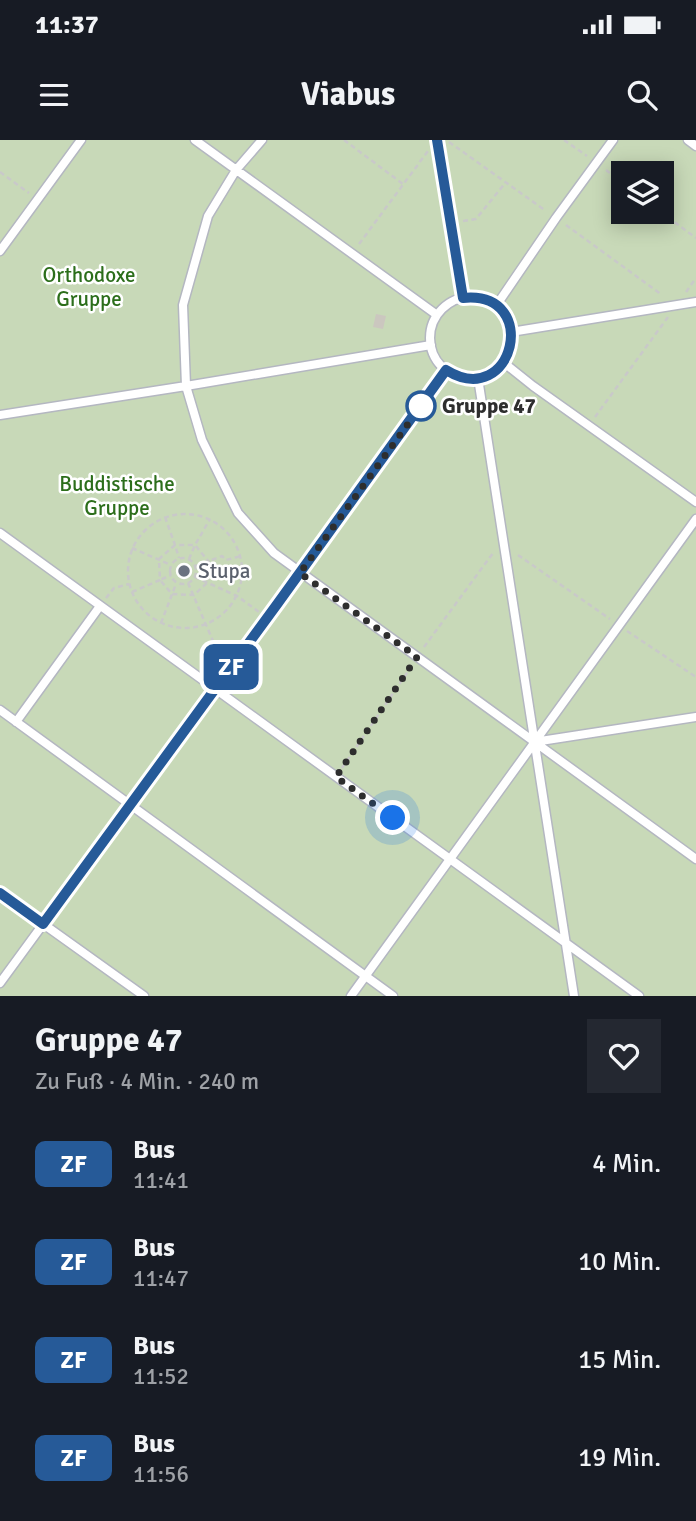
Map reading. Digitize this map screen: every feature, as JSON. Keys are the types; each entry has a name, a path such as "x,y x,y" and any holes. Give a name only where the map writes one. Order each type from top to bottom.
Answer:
{"lane":[{"path":"0,251 81,140"},
{"path":"195,140 437,315"},
{"path":"262,140 236,170 208,216 183,305 186,386 202,440 238,513 274,553 300,573 696,859"},
{"path":"437,140 463,298"},
{"path":"496,306 613,140"},
{"path":"688,140 696,146"},
{"path":"463,298 480,298 496,306 509,322 512,332 509,353 503,362 496,370 478,378 462,377 446,370 436,359 431,345 431,329 437,315 448,304 463,298"},
{"path":"512,332 696,302"},
{"path":"0,415 431,345"},
{"path":"503,362 696,502"},
{"path":"0,983 446,370"},
{"path":"478,378 574,996"},
{"path":"351,996 696,519"},
{"path":"0,533 639,996"},
{"path":"16,722 100,606"},
{"path":"0,710 393,996"},
{"path":"534,742 696,717"},
{"path":"0,893 144,996"}],"path":[{"path":"344,140 404,184"},
{"path":"446,140 677,305 589,425"},
{"path":"352,254 428,151"},
{"path":"0,172 38,199"},
{"path":"450,223 476,219 506,182"},
{"path":"674,222 696,238"},
{"path":"180,513 196,514 210,519 224,528 241,555 242,576 237,596 224,613 206,624 183,628 161,623 144,610 132,592 128,572 132,548 151,524 165,517 180,513"},
{"path":"165,517 179,558"},
{"path":"189,559 210,519"},
{"path":"159,559 175,545 195,545"},
{"path":"159,559 160,580 172,594 194,595 208,582 209,562 195,545"},
{"path":"336,777 417,657 495,550 503,545 696,677"},
{"path":"132,548 171,565"},
{"path":"196,566 222,556 226,560 241,555"},
{"path":"179,558 189,559 196,566 195,577 188,583 177,582 171,575 171,565 179,558"},
{"path":"132,592 171,575"},
{"path":"195,577 237,596 267,619"},
{"path":"161,623 177,582"},
{"path":"188,583 213,641 205,683"},
{"path":"100,606 114,588 129,584"}],"green space":[{"path":"0,140 696,140 696,996 0,996"}],"building":[{"path":"376,314 386,316 383,329 373,327"}],"bus line":[{"name":"ZF","path":"0,893 43,924 446,370 454,375 478,378 496,370 509,353 512,332 503,313 489,301 463,298 437,140"}],"place":[{"name":"Gruppe 47","path":"421,406"},
{"name":"Stupa","path":"184,571"}],"route":[{"path":"393,818 336,777 417,657 300,573 421,406"}],"park label":[{"name":"Orthodoxe Gruppe","path":"89,287"},
{"name":"Buddistische Gruppe","path":"117,496"}]}
